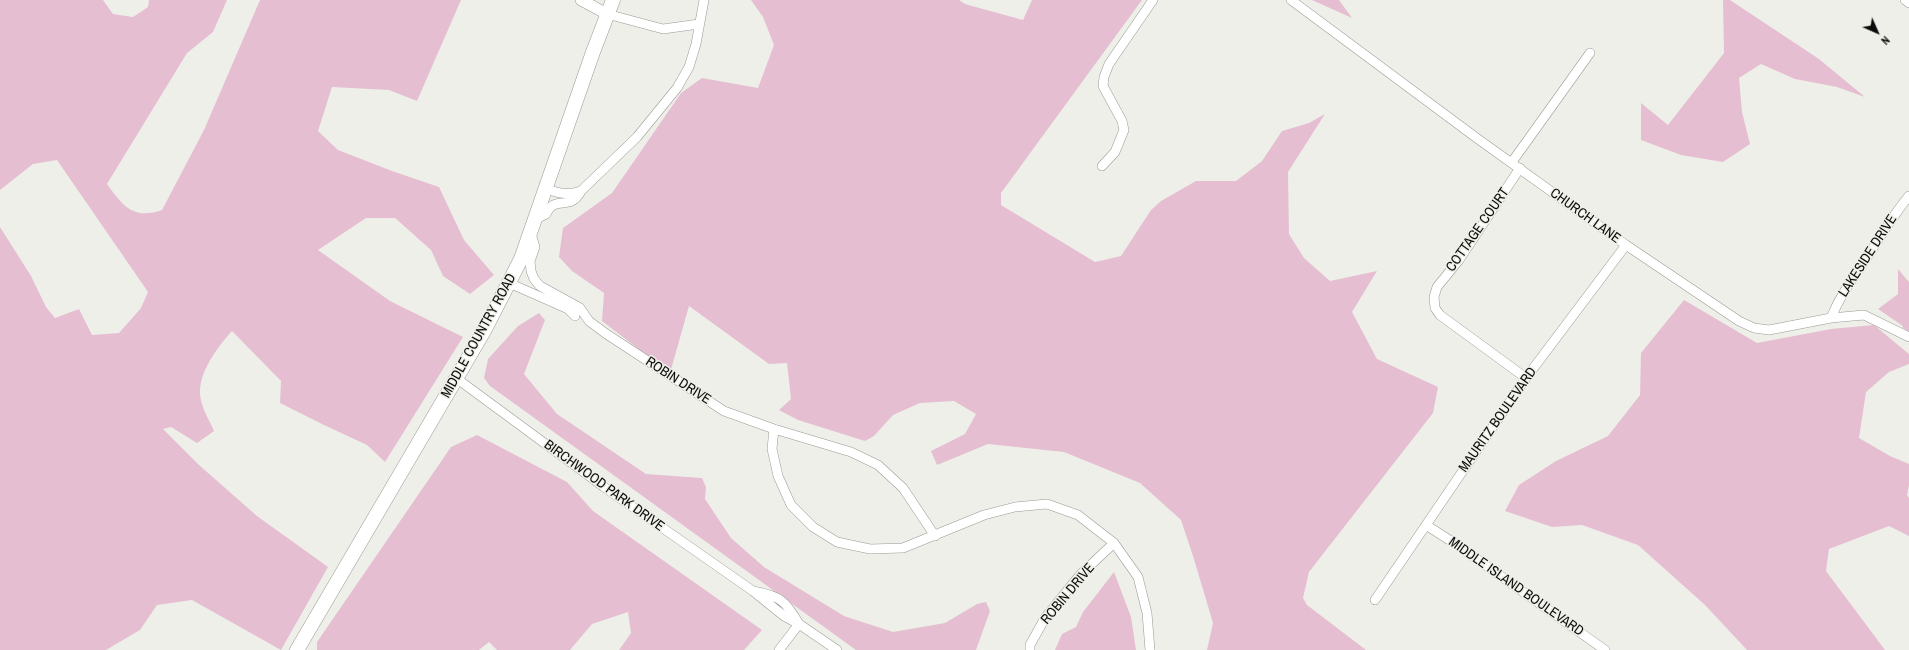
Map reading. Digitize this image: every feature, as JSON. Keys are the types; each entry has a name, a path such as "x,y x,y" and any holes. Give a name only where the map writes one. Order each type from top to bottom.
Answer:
{"main road":[{"name":"MIDDLE COUNTRY ROAD","path":"297,650 484,331 521,259 613,0"}],"street":[{"path":"581,0 607,14 663,29 699,24"},
{"path":"536,219 546,214 550,207 555,203 568,204 574,201 581,191 637,137 677,88 689,66 696,44 704,0"},
{"path":"1102,166 1115,152 1124,130 1122,121 1103,86 1104,77 1110,64 1153,0"},
{"name":"CHURCH LANE","path":"1291,0 1478,139 1626,245 1711,303 1754,328 1769,330 1831,318 1864,315 1909,337"},
{"path":"1905,0 1909,3"},
{"path":"1512,162 1590,53"},
{"name":"COTTAGE COURT","path":"1520,168 1459,260 1437,287 1434,297 1435,308 1440,315 1526,378"},
{"path":"546,189 561,194 571,194 581,191"},
{"name":"LAKESIDE DRIVE","path":"1831,318 1836,304 1850,280 1909,196"},
{"name":"ROBIN DRIVE","path":"531,234 535,247 530,261 530,271 534,279 540,286 580,308 589,321"},
{"name":"MAURITZ BOULEVARD","path":"1375,600 1526,378 1626,245"},
{"name":"ROBIN DRIVE","path":"509,283 545,300 554,308 566,314 589,321 724,411 774,429 850,452 878,465 903,488 935,536"},
{"name":"BIRCHWOOD PARK DRIVE","path":"456,378 604,487 753,591 764,607 775,615 784,620 799,624 837,650"},
{"path":"774,429 772,449 778,476 790,506 814,527 837,542 870,549 903,548 984,515 1015,507 1047,504 1078,515 1114,543 1138,577 1147,613 1150,650"},
{"name":"MIDDLE ISLAND BOULEVARD","path":"1426,525 1454,543 1602,649"},
{"name":"ROBIN DRIVE","path":"1030,650 1030,645 1045,618 1080,575 1114,543"},
{"name":"BIRCHWOOD PARK DRIVE","path":"753,591 773,594 783,601 788,606 799,624"},
{"path":"779,650 799,624"}],"shaded area":[{"path":"0,0 103,0 113,14 133,17 148,7 149,0 227,0 213,32 187,53 107,184 118,199 130,209 136,212 152,213 162,210 204,130 260,0 461,0 417,101 389,90 332,87 318,131 338,150 439,187 464,240 494,275 470,294 443,276 431,250 395,218 366,218 318,250 390,301 463,337 385,462 367,445 280,403 281,381 232,331 214,354 204,372 201,381 200,391 202,404 214,431 197,443 171,427 163,429 199,465 257,516 328,567 281,650 192,600 157,605 140,630 106,650 0,650 0,227 31,276 46,307 55,318 79,309 92,335 119,333 141,308 148,292 57,160 33,164 0,190"},
{"path":"751,0 959,0 965,4 1023,20 1032,0 1142,0 1001,193 1001,205 1095,262 1121,256 1151,210 1161,201 1196,181 1236,181 1262,161 1282,131 1309,123 1325,114 1288,172 1289,234 1304,258 1330,281 1377,271 1352,312 1377,359 1438,387 1433,413 1309,572 1303,598 1307,605 1366,650 1207,650 1213,623 1181,520 1140,483 1064,452 988,444 937,465 931,451 965,434 976,414 954,401 920,403 893,415 874,436 865,441 798,420 779,410 791,399 787,363 769,364 689,306 670,373 602,321 604,293 572,271 559,257 563,228 612,193 681,93 702,78 758,88 774,45 763,17"},
{"path":"1312,0 1339,0 1352,18"},
{"path":"1723,0 1730,0 1819,59 1865,97 1837,87 1795,79 1761,64 1739,78 1742,112 1750,144 1723,162 1681,155 1641,140 1641,103 1668,125 1724,53"},
{"path":"1898,269 1909,282 1909,332 1902,327 1903,326 1878,309 1898,294"},
{"path":"1684,300 1757,343 1831,329 1874,325 1909,354 1909,364 1889,372 1866,392 1859,438 1890,456 1909,464 1909,485 1907,495 1909,498 1909,536 1889,526 1829,549 1826,571 1885,650 1747,650 1705,605 1638,545 1582,525 1552,527 1505,511 1519,485 1556,461 1608,436 1640,395 1641,353"},
{"path":"539,313 545,320 524,374 557,414 646,474 702,478 706,487 705,499 731,538 764,567 844,616 893,632 945,623 977,604 986,602 990,611 976,650 856,650 490,386 484,378 488,359 518,326"},
{"path":"477,435 567,482 593,511 762,630 744,650 619,650 631,633 628,612 592,624 570,650 497,650 489,642 479,650 317,650 317,642 451,447"},
{"path":"1114,572 1131,617 1136,650 1055,650 1062,634 1076,627 1083,612"}]}
